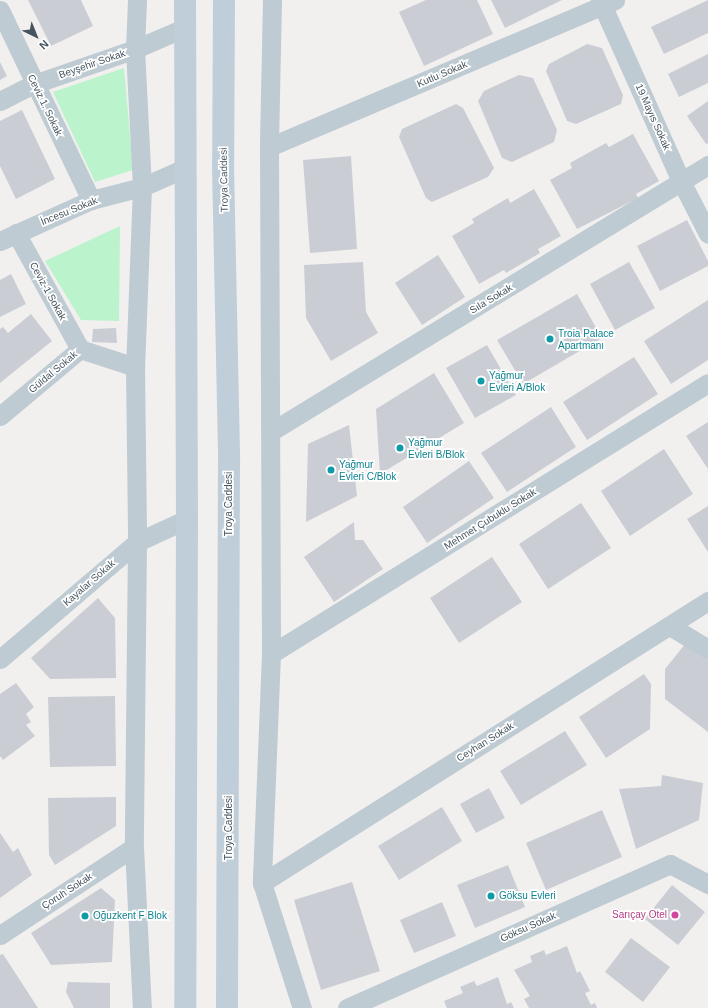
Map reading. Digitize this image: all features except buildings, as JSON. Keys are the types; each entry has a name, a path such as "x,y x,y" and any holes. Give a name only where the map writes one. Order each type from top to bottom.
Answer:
{"main road":[{"path":"185,0 187,519 185,1008"},
{"name":"Troya Caddesi","path":"224,0 223,166 229,460 227,1008"}],"street":[{"path":"137,0 136,49 142,188 136,367 137,542 134,847 142,1008"},
{"path":"272,0 269,147 272,431 271,654 262,883 302,1008"},
{"name":"Kutlu Sokak","path":"269,147 606,2"},
{"name":"19 Mayıs Sokak","path":"606,2 682,183 708,234"},
{"name":"Ceviz 1. Sokak","path":"0,10 34,84 91,200"},
{"name":"Beyşehir Sokak","path":"0,100 34,84 136,49 184,28"},
{"name":"Sıla Sokak","path":"272,431 682,183 708,165"},
{"name":"İncesu Sokak","path":"8,237 91,200 142,188 185,168"},
{"name":"Ceviz-1 Sokak","path":"8,237 80,349"},
{"name":"Güldal Sokak","path":"0,416 80,349 136,367"},
{"name":"Mehmet Çubuklu Sokak","path":"271,654 708,383"},
{"name":"Kayalar Sokak","path":"0,659 137,542 187,519"},
{"name":"Ceyhan Sokak","path":"262,883 670,626 708,600"},
{"path":"670,626 708,649"},
{"name":"Çoruh Sokak","path":"0,935 134,847"},
{"name":"Göksu Sokak","path":"347,1008 670,864 708,884"}],"green space":[{"path":"124,68 133,170 95,182 53,92"},
{"path":"120,226 119,321 81,320 45,261"}],"place":[{"name":"Troia Palace Apartmanı","path":"550,339"},
{"name":"Yağmur Evleri A/Blok","path":"481,381"},
{"name":"Yağmur Evleri B/Blok","path":"400,448"},
{"name":"Yağmur Evleri C/Blok","path":"331,470"},
{"name":"Göksu Evleri","path":"491,896"},
{"name":"Sarıçay Otel","path":"675,915"},
{"name":"Oğuzkent F Blok","path":"85,916"}]}
